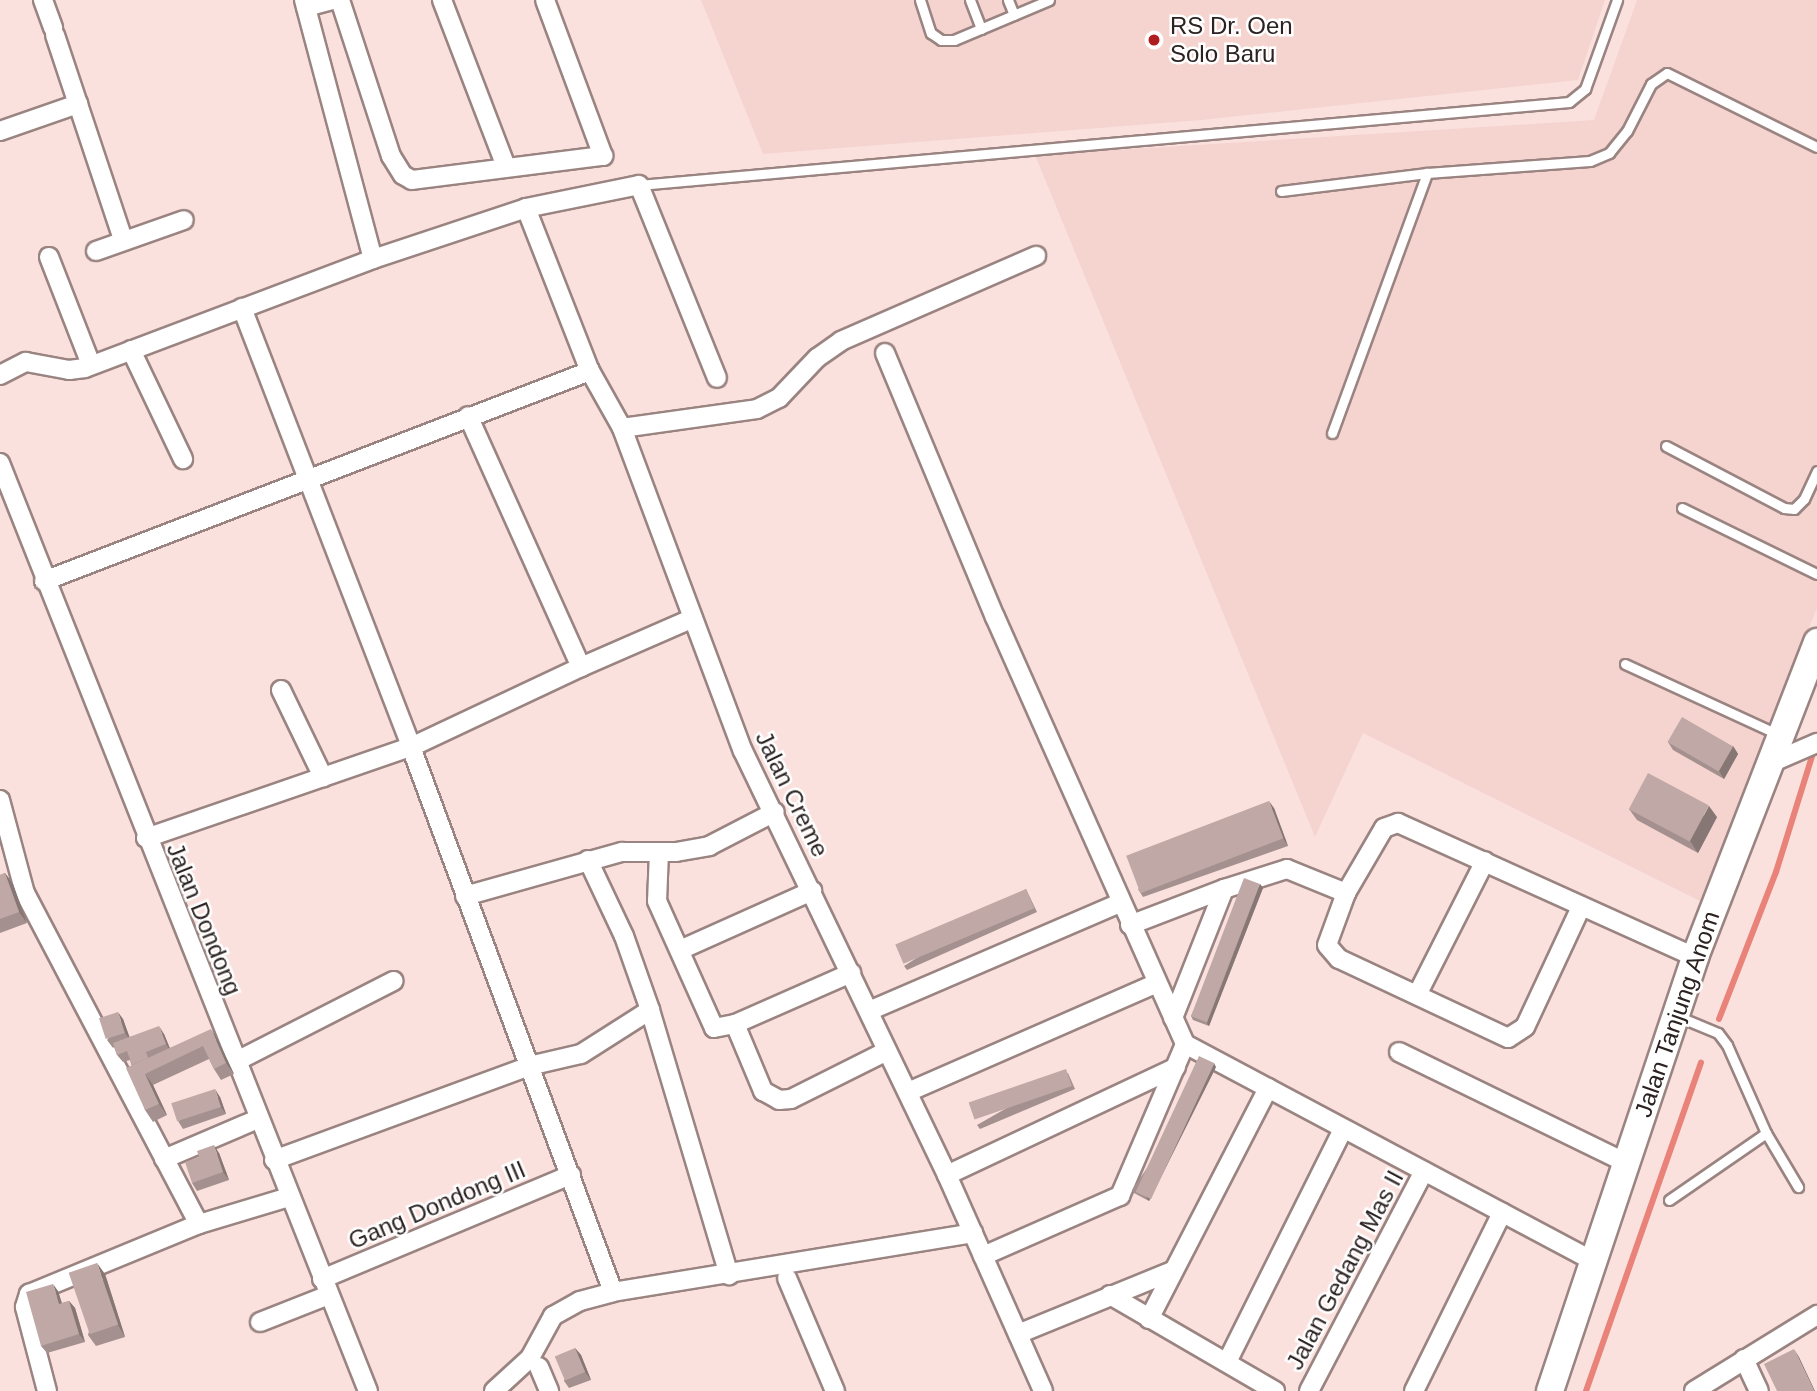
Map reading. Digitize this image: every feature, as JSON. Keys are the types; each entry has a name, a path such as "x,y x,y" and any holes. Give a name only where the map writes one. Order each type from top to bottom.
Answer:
{"main road":[{"name":"Jalan Tanjung Anom","path":"1550,1391 1695,957 1766,765 1817,642"}],"street":[{"path":"43,0 123,240"},
{"path":"332,0 305,4 373,259"},
{"path":"340,0 391,156 403,175 412,180 506,167 596,159 604,152 545,0"},
{"path":"443,0 506,167"},
{"path":"0,131 78,104"},
{"path":"0,375 26,362 69,370 91,365 373,259 526,208 639,186 717,378"},
{"name":"Jalan Creme","path":"526,208 590,371 622,428 743,751 775,812 947,1175 1043,1391"},
{"path":"96,251 184,220"},
{"path":"622,428 757,409 779,398 817,358 841,341 1036,256"},
{"path":"50,257 91,365"},
{"path":"242,308 411,747 613,1292"},
{"path":"131,350 183,458"},
{"path":"885,353 1120,903 1185,1044 1592,1260"},
{"path":"44,581 590,371"},
{"path":"468,416 581,667"},
{"name":"Jalan Dondong","path":"0,463 234,1062 368,1391"},
{"path":"146,838 411,747 693,618"},
{"path":"281,690 323,777"},
{"path":"1766,765 1817,743"},
{"path":"0,800 24,893 199,1224"},
{"path":"465,896 622,852 659,852 709,846 775,812"},
{"path":"1581,907 1525,1027 1517,1036 1499,1036 1331,953 1327,938 1346,893 1384,828 1390,824 1404,825 1695,957"},
{"path":"659,852 657,901 711,1026 735,1024 851,973"},
{"path":"588,860 624,936 650,1010 729,1275"},
{"path":"1417,995 1485,861"},
{"path":"1130,925 1287,869 1346,893"},
{"path":"1173,1018 1224,890"},
{"path":"680,950 812,891"},
{"path":"869,1011 1120,903"},
{"path":"234,1062 393,981"},
{"path":"908,1092 1157,983"},
{"path":"274,1160 529,1066 581,1054 650,1010"},
{"path":"735,1024 764,1091 779,1100 791,1099 887,1051"},
{"path":"983,1256 1119,1196 1185,1044"},
{"path":"1399,1052 1625,1162"},
{"path":"947,1175 1176,1067"},
{"path":"1149,1319 1268,1088"},
{"path":"164,1159 258,1119"},
{"path":"1227,1362 1343,1129"},
{"name":"Jalan Gedang Mas II","path":"1309,1391 1424,1171"},
{"name":"Gang Dondong III","path":"260,1322 326,1287 571,1175"},
{"path":"47,1391 26,1307 29,1294 199,1224 289,1197"},
{"path":"1414,1391 1502,1213"},
{"path":"494,1391 530,1358 553,1316 613,1292 973,1233"},
{"path":"1018,1334 1172,1271"},
{"path":"787,1278 835,1391"},
{"path":"1110,1295 1275,1391"},
{"path":"1694,1391 1817,1315"},
{"path":"1744,1359 1759,1391"},
{"path":"539,1367 549,1391"}],"lane":[{"path":"920,0 931,33 941,40 981,29 1049,0"},
{"path":"970,0 981,29"},
{"path":"1008,0 1014,15"},
{"path":"639,186 1569,102 1585,89 1617,0"},
{"path":"1281,191 1427,173 1590,161 1609,153 1627,131 1651,84 1667,73 1817,147"},
{"path":"1332,433 1427,173"},
{"path":"1665,446 1783,508 1794,509 1804,499 1817,471"},
{"path":"1682,508 1817,575"},
{"path":"1625,664 1778,735"},
{"path":"1677,1016 1718,1034 1727,1045 1766,1133 1798,1187"},
{"path":"1669,1200 1766,1133"}],"shaded area":[{"name":"RS Dr. Oen Solo Baru","path":"701,0 1605,0 1578,80 1202,120 763,154"},
{"path":"1637,0 1817,0 1817,608 1700,901 1363,733 1315,837 1035,155 1594,120"}],"building":[{"path":"1682,717 1733,746 1719,772 1668,742"},
{"path":"1648,773 1709,805 1690,842 1629,809"},
{"path":"1269,801 1283,838 1140,893 1126,856"},
{"path":"5,873 19,912 0,919 0,875"},
{"path":"1244,878 1260,884 1207,1022 1191,1016"},
{"path":"1026,889 1034,908 903,964 895,944"},
{"path":"118,1012 125,1033 106,1039 99,1018"},
{"path":"159,1026 166,1044 146,1052 148,1058 132,1065 127,1051 117,1055 113,1043"},
{"path":"211,1029 226,1063 214,1069 203,1046 145,1074 159,1104 145,1110 126,1068"},
{"path":"1199,1056 1214,1063 1151,1199 1136,1192"},
{"path":"1066,1069 1072,1086 974,1120 969,1103"},
{"path":"215,1089 221,1107 177,1121 171,1103"},
{"path":"214,1145 223,1172 192,1183 185,1162 199,1157 197,1151"},
{"path":"97,1263 118,1324 90,1334 69,1273"},
{"path":"53,1284 59,1304 69,1301 79,1334 41,1346 26,1292"},
{"path":"575,1348 585,1372 565,1381 555,1357"},
{"path":"1794,1349 1814,1391 1777,1391 1764,1364"}],"waterway":[{"path":"1719,1019 1776,872 1814,750"},
{"path":"1586,1391 1701,1063"}],"place":[{"name":"RS Dr. Oen Solo Baru","path":"1154,40"}]}
